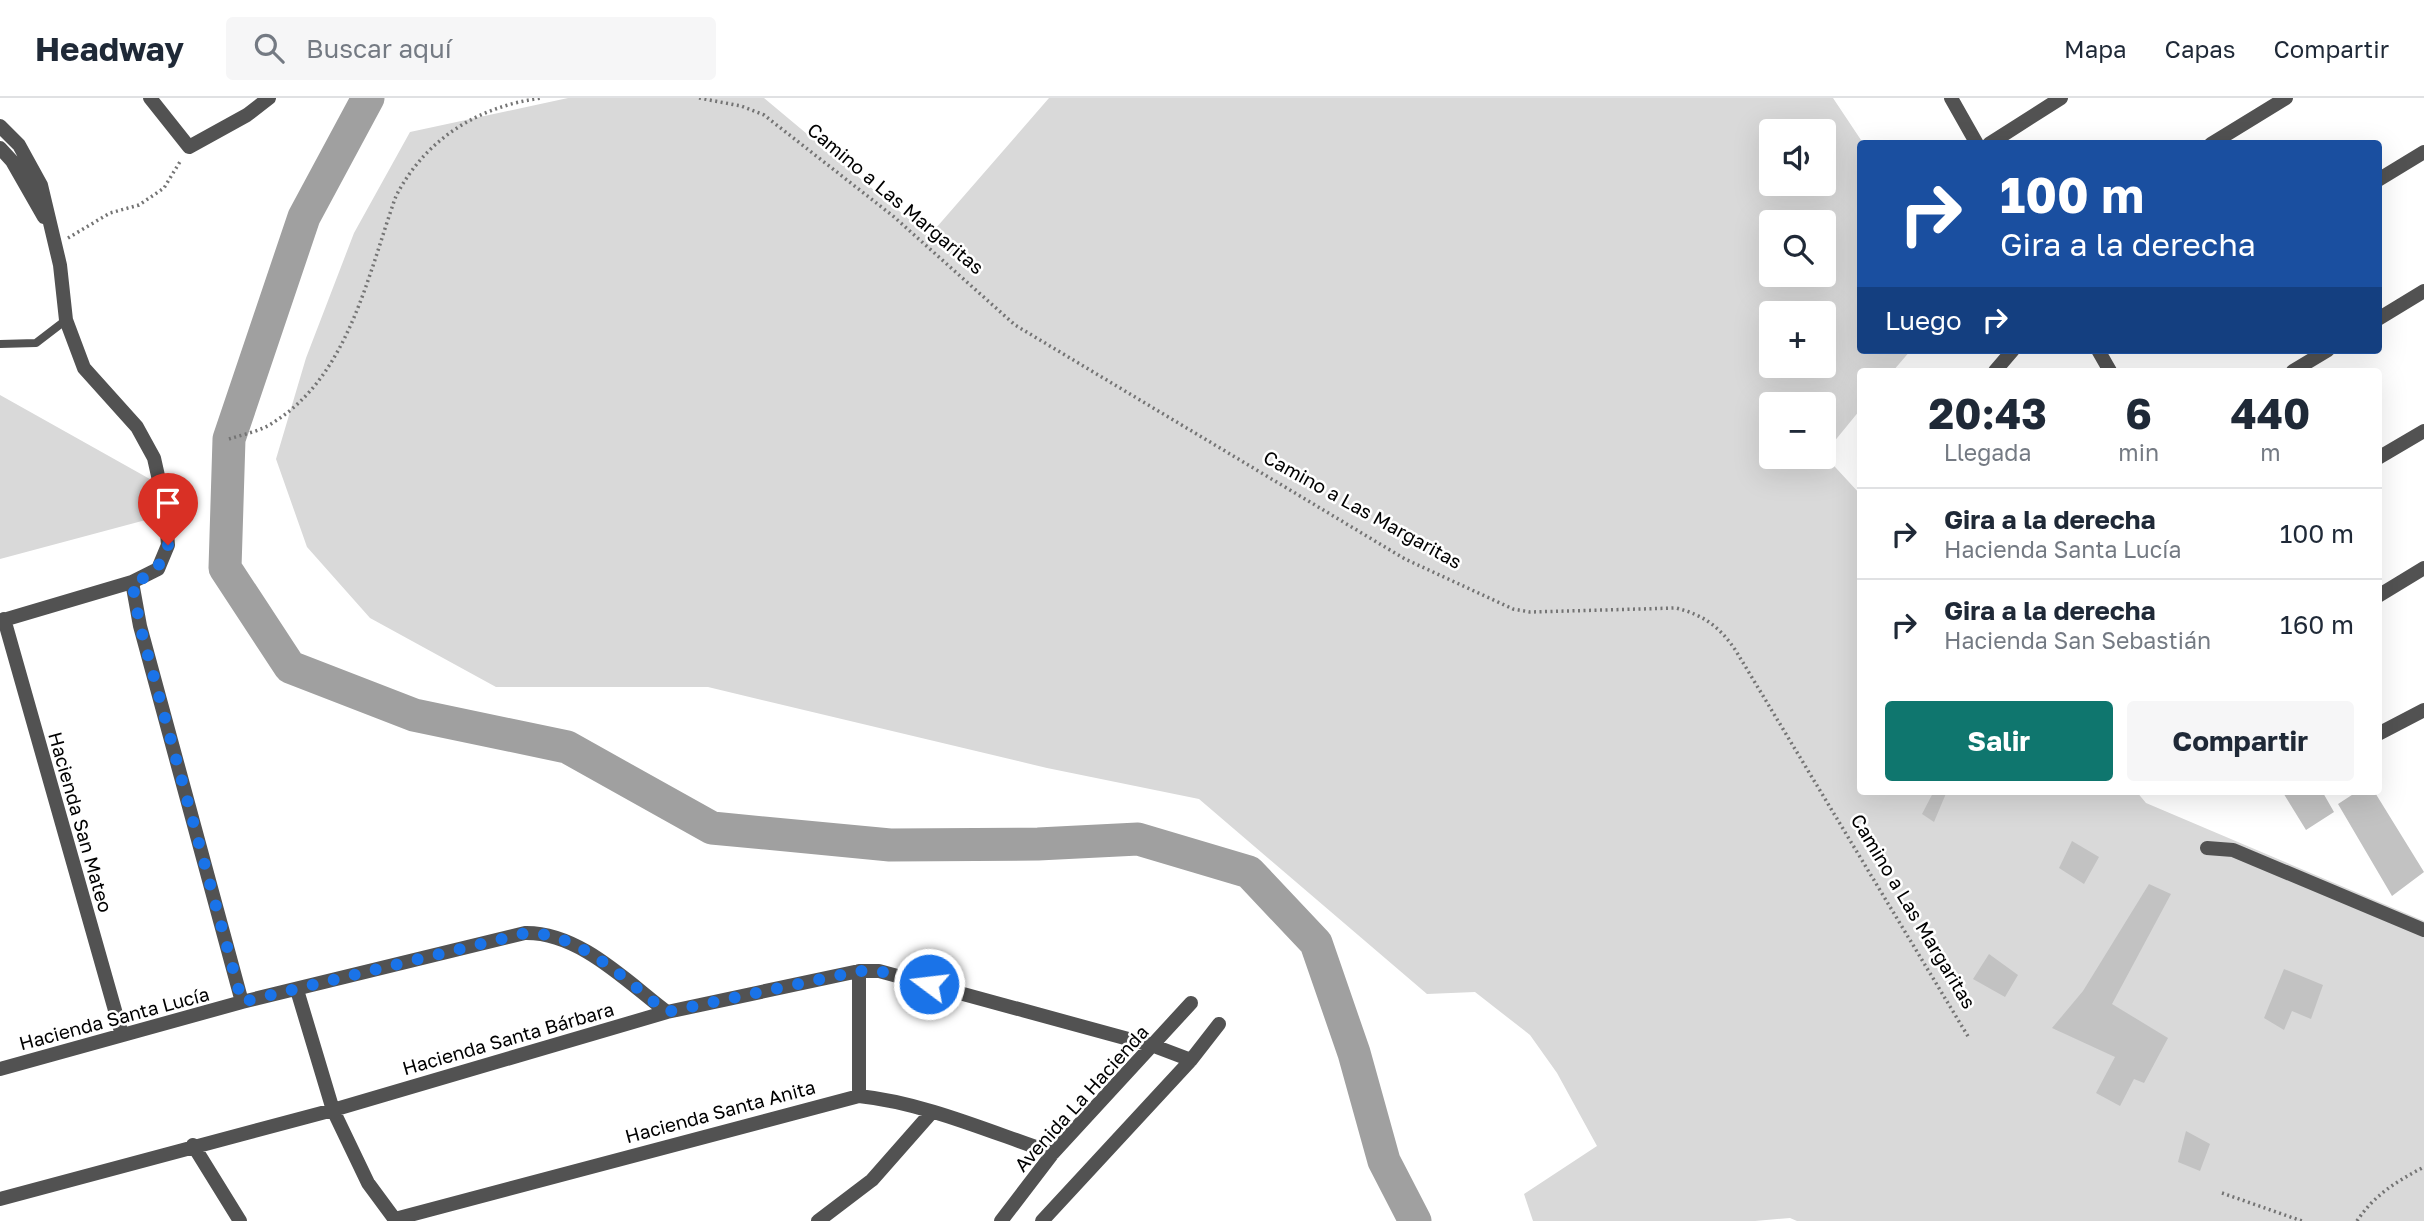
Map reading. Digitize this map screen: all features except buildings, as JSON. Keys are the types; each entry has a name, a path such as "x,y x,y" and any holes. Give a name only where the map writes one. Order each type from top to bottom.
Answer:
{"street":[{"path":"150,98 189,147 247,116 269,98"},
{"path":"1951,98 1975,140"},
{"path":"1995,140 2061,98"},
{"path":"2218,140 2286,98"},
{"path":"0,127 19,145 41,185 48,225 60,265 66,320 84,368 137,428 154,458 165,507 168,545 158,569 145,579 2,620"},
{"path":"0,148 12,161 48,225"},
{"path":"2382,178 2424,152"},
{"path":"2382,317 2424,291"},
{"path":"1998,368 2010,354"},
{"path":"2298,368 2321,354"},
{"path":"2382,456 2424,431"},
{"path":"2382,594 2424,568"},
{"path":"132,582 140,626 242,1002"},
{"name":"Hacienda San Mateo","path":"2,620 122,1035"},
{"path":"2382,732 2424,710"},
{"path":"2207,848 2234,850 2424,930"},
{"name":"Hacienda Santa Lucía","path":"1,1065 242,1002 526,933 543,932 561,937 589,953 667,1012"},
{"path":"859,971 859,1096"},
{"name":"Hacienda Santa Bárbara","path":"0,1199 193,1145 333,1110 667,1012 859,971 879,971 1154,1046 1191,1060"},
{"path":"297,990 333,1110 368,1183 395,1220"},
{"name":"Avenida La Hacienda","path":"1001,1221 1053,1153 1191,1003"},
{"path":"1042,1221 1191,1060 1220,1024"},
{"name":"Hacienda Santa Anita","path":"395,1220 859,1096 882,1098 1053,1153"},
{"path":"818,1221 872,1180 932,1113"},
{"path":"193,1145 240,1221"}],"lane":[{"path":"0,344 36,343 66,320"}],"path":[{"path":"229,439 272,424 299,405 325,376 343,344 396,196 407,176 425,154 441,138 481,112 511,102 542,98"},
{"name":"Camino a Las Margaritas","path":"699,98 741,106 764,115 893,215 1015,325 1405,559 1513,609 1530,612 1676,608 1697,613 1714,623 1736,650 1969,1038"},
{"path":"54,246 110,214 139,205 164,188 189,147"},
{"path":"2357,1221 2387,1188 2424,1167"},
{"path":"2222,1193 2302,1221"}],"shaded area":[{"path":"568,98 764,98 929,236 1049,98 1833,98 1861,140 1857,140 1857,354 1908,354 1896,368 1857,368 1857,414 1836,439 1836,392 1759,392 1759,469 1836,468 1857,491 1857,795 2139,795 2146,803 2424,921 2424,1221 1797,1221 1790,1218 1755,1221 1533,1221 1524,1194 1597,1146 1557,1073 1530,1035 1475,992 1427,994 1199,799 1047,768 708,687 496,687 370,618 307,547 276,459 306,358 354,233 410,132"},
{"path":"0,395 198,506 0,559"}],"waterway":[{"path":"368,98 304,217 229,439 225,568 290,667 414,715 567,747 712,828 890,845 1038,844 1138,839 1249,872 1316,943 1354,1053 1384,1161 1415,1221"}],"route":[{"path":"168,545 158,569 145,579 132,582 140,626 242,1002 526,933 543,932 561,937 589,953 667,1012 830,975 859,971 879,971 929,984"}]}
